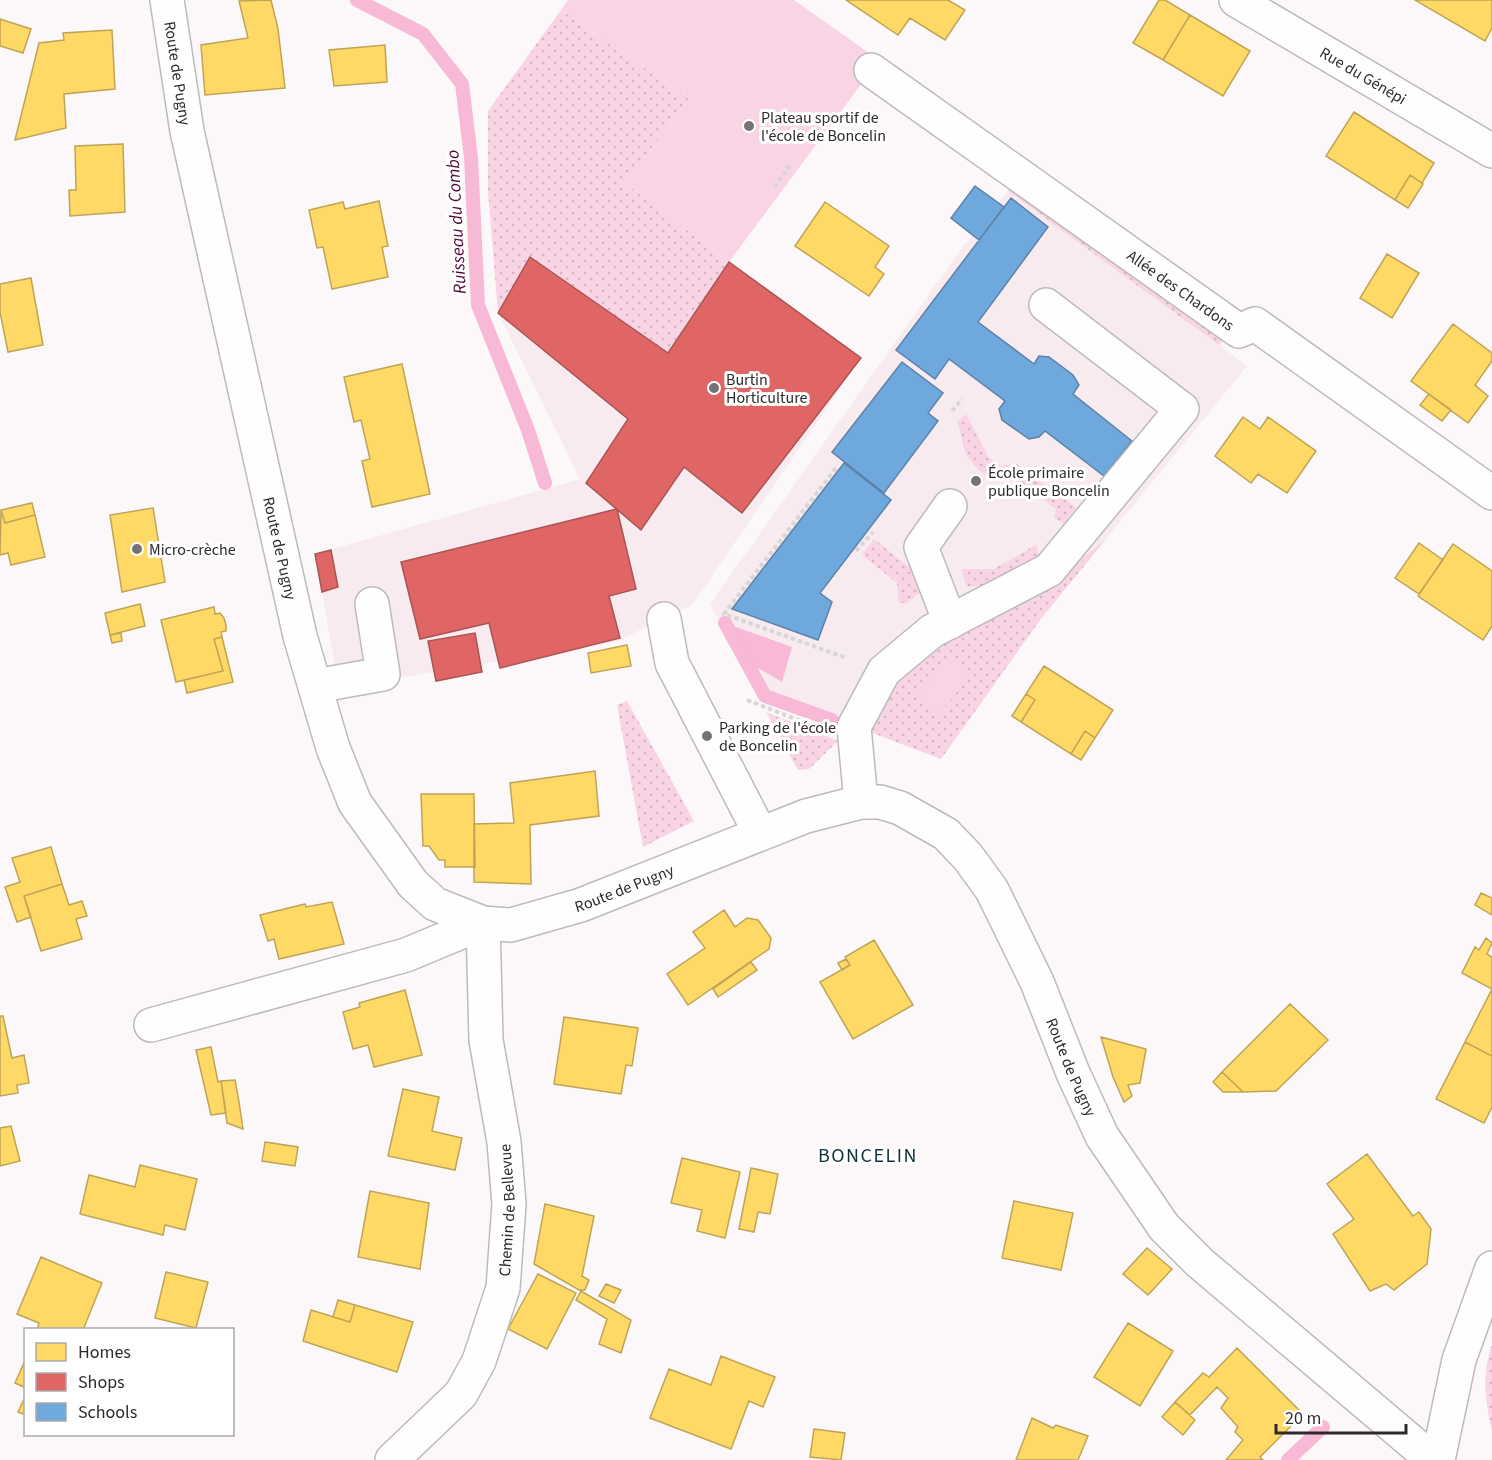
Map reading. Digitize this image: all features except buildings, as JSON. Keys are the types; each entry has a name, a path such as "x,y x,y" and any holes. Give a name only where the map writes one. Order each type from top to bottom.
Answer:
{"street":[{"name":"Route de Pugny","path":"167,0 187,131 300,636 333,748 355,803 413,885 435,904 483,923 511,925 580,905 806,816 861,802 880,802 900,808 946,834 968,857 986,882 1037,982 1073,1073 1102,1136 1164,1227 1199,1262 1432,1460"},
{"name":"Rue du Génépi","path":"1236,0 1492,151"},
{"name":"Allée des Chardons","path":"871,70 1239,331 1255,324 1492,493"},
{"path":"861,802 854,728 884,671 932,631 1049,570 1182,409 1046,305"},
{"path":"950,506 921,548 950,622"},
{"path":"315,686 383,674 372,604"},
{"path":"664,619 672,663 760,833"},
{"path":"151,1025 406,955 483,923"},
{"name":"Chemin de Bellevue","path":"392,1460 461,1394 479,1361 503,1288 509,1204 504,1142 486,1040 483,923"},
{"path":"1438,1460 1459,1360 1492,1268"}],"path":[{"path":"774,187 790,165"},
{"path":"952,411 962,399"},
{"path":"836,468 724,614 884,671"},
{"path":"856,551 873,532"},
{"path":"747,700 823,729"}],"shaded area":[{"name":"Plateau sportif de l'école de Boncelin","path":"568,0 794,0 879,60 729,262 625,183 689,99 561,10"},
{"path":"561,10 689,99 625,183 729,262 668,353 530,257 498,313 488,191 488,111"},
{"path":"1014,184 1227,335 1219,345 1008,191"},
{"name":"École primaire publique Boncelin","path":"1008,191 1145,288 1247,366 1040,620 941,759 873,732 818,718 764,697 710,604 961,249"},
{"path":"530,257 668,353 729,262 861,358 693,604 618,641 339,688 315,554 580,479 498,313"},
{"path":"966,414 989,458 1002,466 1017,464 1076,508 1063,524 1054,517 1056,509 1016,480 995,479 976,467 966,452 957,422"},
{"path":"874,539 919,575 922,591 907,603 899,603 897,583 862,555"},
{"path":"1106,539 1040,620 941,759 862,729 886,690 912,667 946,643 1033,598"},
{"path":"1036,545 1039,556 1003,583 967,587 961,569 994,569"},
{"path":"733,626 792,647 782,682 746,661 731,635"},
{"path":"951,654 972,675 938,714 918,692"},
{"path":"627,701 694,821 643,847 617,705"},
{"path":"766,712 838,741 809,769 798,770"},
{"path":"1492,1344 1492,1431 1486,1388 1487,1366"}],"waterway":[{"name":"Ruisseau du Combo","path":"357,0 423,34 462,84 471,158 478,305 528,430 545,483"},
{"path":"725,623 765,696 832,720"},
{"path":"1288,1460 1323,1427"}],"place":[{"name":"Plateau sportif de l'école de Boncelin","path":"749,126"},
{"name":"Burtin Horticulture","path":"714,388"},
{"name":"École primaire publique Boncelin","path":"976,481"},
{"name":"Micro-crèche","path":"137,549"},
{"name":"Parking de l'école de Boncelin","path":"707,736"}],"district":[{"name":"BONCELIN","path":"868,1155"}]}
